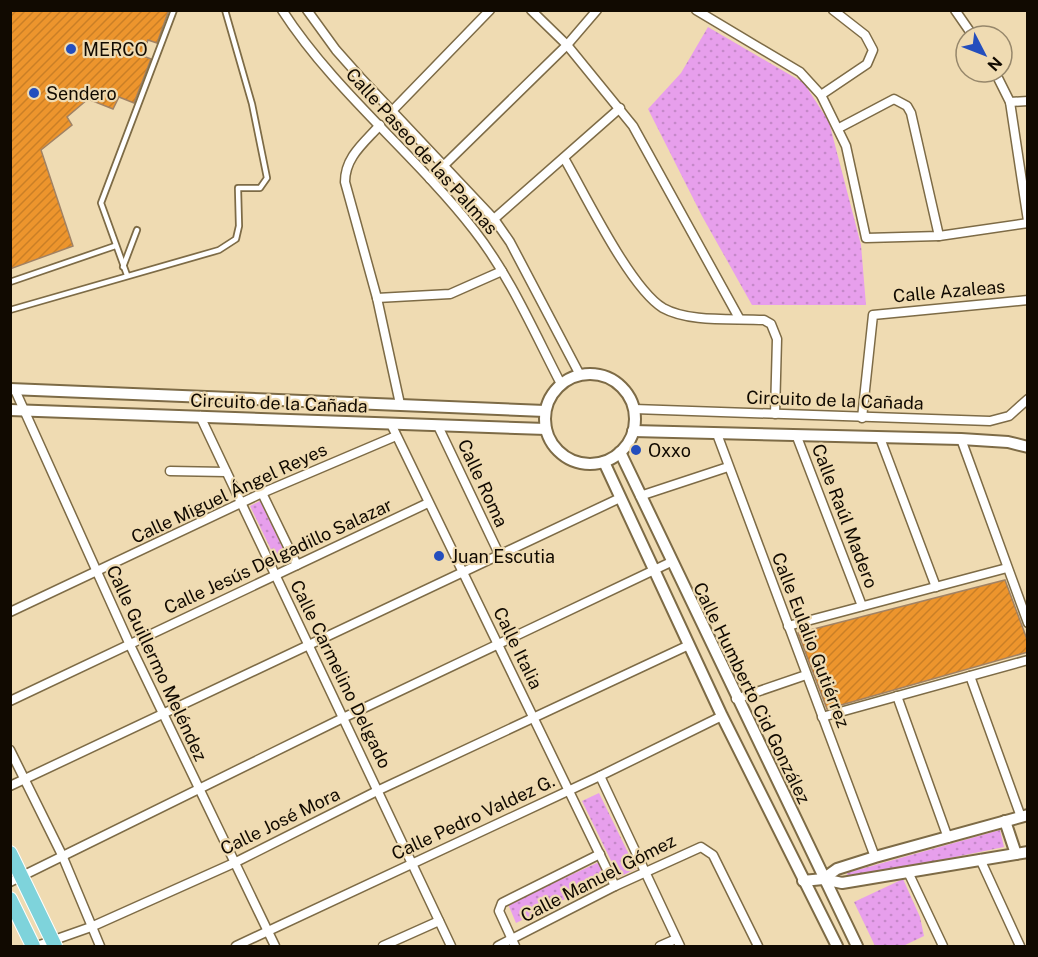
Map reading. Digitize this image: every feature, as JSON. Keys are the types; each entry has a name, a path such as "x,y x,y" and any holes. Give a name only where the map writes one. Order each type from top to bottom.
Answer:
{"main road":[{"path":"10,853 16,879 54,944"},
{"path":"11,903 35,946"}],"street":[{"name":"Calle Paseo de las Palmas","path":"282,10 321,63 430,179 473,229 502,271 561,384"},
{"name":"Calle Paseo de las Palmas","path":"307,10 336,51 494,219 510,242 580,375"},
{"path":"393,110 490,10"},
{"path":"531,10 567,45 620,108 650,153 739,318"},
{"path":"430,179 567,45 597,10"},
{"path":"821,95 867,64 873,50 865,35 833,10"},
{"path":"955,10 965,24"},
{"path":"697,11 800,72 821,95 846,146 866,238 939,236 1028,222 1010,102 1001,84"},
{"path":"839,128 884,102 894,99 907,106 911,113 924,163 939,236"},
{"path":"1010,102 1028,101"},
{"path":"494,219 620,108"},
{"path":"380,125 355,151 345,169 345,182 377,298 400,404"},
{"path":"564,158 629,271 645,293 664,308 690,316 764,320 771,324 776,331 775,414"},
{"path":"377,298 450,294 502,271"},
{"name":"Calle Azaleas","path":"862,418 873,315 1028,300"},
{"path":"580,375 601,375 620,385 634,409 633,431 620,452 604,462 589,464 568,458 551,443 546,429 545,411 554,392 561,384 580,375"},
{"name":"Circuito de la Cañada","path":"13,389 545,411"},
{"name":"Calle Guillermo Meléndez","path":"13,389 198,791 275,946"},
{"name":"Circuito de la Cañada","path":"634,409 990,421 1009,416 1028,399"},
{"name":"Circuito de la Cañada","path":"10,410 546,429"},
{"name":"Calle Carmelino Delgado","path":"200,416 380,790 451,946"},
{"name":"Calle Italia","path":"391,424 615,886"},
{"name":"Calle Roma","path":"438,426 499,554"},
{"name":"Circuito de la Cañada","path":"633,431 797,437 961,439 1008,442 1028,447"},
{"name":"Calle Eulalio Gutiérrez","path":"717,434 875,857"},
{"name":"Calle Miguel Ángel Reyes","path":"10,612 241,503 396,436"},
{"name":"Calle Raúl Madero","path":"797,437 862,606"},
{"path":"880,438 936,587"},
{"path":"961,439 1006,568 1027,619"},
{"name":"Calle Humberto Cid González","path":"620,452 736,699 857,946"},
{"name":"Calle Humberto Cid González","path":"604,462 722,716 835,946"},
{"path":"640,496 728,467"},
{"path":"170,471 226,472"},
{"path":"262,494 297,565"},
{"path":"10,786 620,498"},
{"name":"Calle Jesús Delgadillo Salazar","path":"10,701 429,503"},
{"path":"16,879 345,717 671,562"},
{"path":"788,626 1006,568"},
{"name":"Calle José Mora","path":"35,946 54,944 234,863 380,790 689,645"},
{"path":"822,717 1028,660"},
{"path":"736,699 806,675"},
{"path":"823,879 837,869 875,857 1024,816 970,676"},
{"path":"897,696 948,838"},
{"name":"Calle Pedro Valdez G.","path":"236,946 569,791 722,716"},
{"path":"10,750 62,855 100,946"},
{"path":"750,774 769,766"},
{"path":"600,776 678,943 660,946"},
{"path":"803,880 823,879 842,884 1022,853 1005,821"},
{"name":"Calle Manuel Gómez","path":"498,946 513,943 615,886 694,849 708,850 713,855 758,946"},
{"path":"513,943 499,906 600,854"},
{"path":"980,859 1020,946"},
{"path":"908,872 943,946"},
{"path":"383,946 439,921"}],"lane":[{"path":"127,275 101,203 174,10"},
{"path":"10,310 200,255 233,242 239,232 238,188 255,189 267,181 266,164 252,104 225,10"},
{"path":"123,267 138,230"},
{"path":"10,282 115,246"}],"shaded area":[{"path":"708,27 804,83 829,122 861,245 866,305 752,305 702,216 648,109 681,73"},
{"path":"260,501 287,557 277,562 250,506"},
{"path":"599,793 636,869 619,877 582,801"},
{"path":"1000,830 1004,847 848,879 847,873"},
{"path":"599,862 606,879 516,923 508,904"},
{"path":"903,879 920,917 924,936 903,946 875,946 854,902"}],"building":[{"path":"10,10 169,10 157,43 148,40 143,56 151,59 134,103 119,97 113,109 88,99 67,117 72,125 41,150 73,246 10,269"},
{"path":"1005,580 1028,642 1028,652 827,709 798,633"}],"place":[{"name":"MERCO","path":"71,49"},
{"name":"Sendero","path":"34,93"},
{"name":"Oxxo","path":"636,450"},
{"name":"Juan Escutia","path":"439,556"}]}
